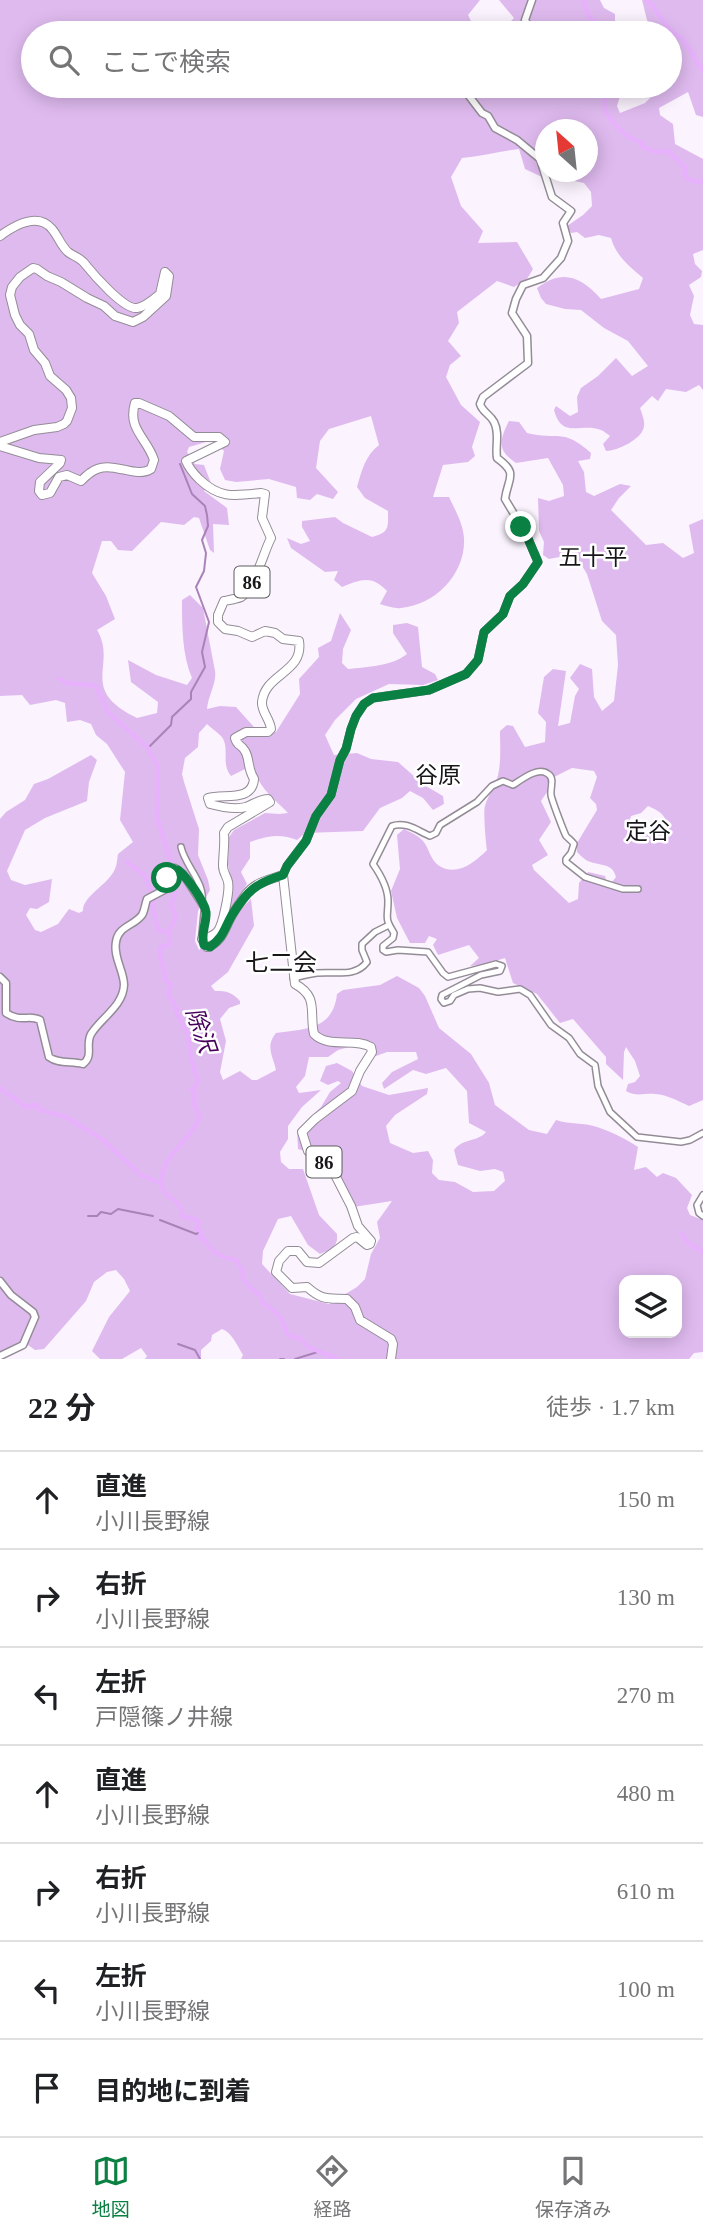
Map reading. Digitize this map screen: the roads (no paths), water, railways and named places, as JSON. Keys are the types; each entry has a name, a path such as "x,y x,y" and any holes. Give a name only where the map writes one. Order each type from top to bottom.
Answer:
{"main road":[{"path":"525,21 532,0"},
{"path":"0,977 6,983 6,1013 21,1020 40,1020 49,1057 55,1062 71,1061 83,1064 90,1055 88,1040 91,1034 119,1003 123,990 124,982 118,967 116,949 118,934 141,915 147,899 166,889 167,874 170,870 175,868 183,874 202,902 206,913 202,939 207,947 215,943 226,931 231,917 248,892 263,882 283,875 306,841 316,816 331,795 351,729 364,704 373,698 429,690 466,674 478,660 484,632 503,614 510,596 523,584 538,562 526,534 505,499 510,468 497,458 495,423 482,411 480,404 483,397 528,363 527,336 513,316 513,309 523,285 543,278 561,258 568,241 563,223 571,211 552,197 540,159 517,140 495,128 488,116 482,113 471,98"},
{"name":"86","path":"0,236 31,220 38,219 46,223 67,251 85,263 103,284 127,306 133,308 139,308 160,294 165,272 170,280 166,296 134,322 115,316 99,303 37,269 33,268 20,276 12,287 10,303 20,325 31,337 35,353 43,360 52,379 63,386 71,398 72,408 64,424 34,430 0,444"},
{"name":"86","path":"0,444 39,458 61,460 40,482 39,491 42,495 50,493 59,478 67,475 81,481 90,472 104,467 145,472 151,469 154,460 133,423 134,406 139,403 169,415 194,437 219,437 225,442 186,461 190,469 212,490 229,496 261,492 265,494 262,518 271,538 264,550 256,577 245,594 224,601 218,622 225,629 252,637 265,631 283,639 299,641 299,654 294,664 282,672 264,696 263,708 271,729 268,732 246,732 235,737 236,743 247,754 254,785 249,792 234,797 212,796 208,800 210,804 234,808 246,807 265,798 270,802 228,827 224,833 226,845 223,871 228,882 228,895 220,929 202,939"},
{"name":"86","path":"283,875 289,916 288,933 293,954 293,978 295,984 308,993 311,999 312,1029 322,1040 369,1044 372,1049 352,1091 302,1132 308,1151 332,1170 358,1226 371,1241 367,1245 357,1237 353,1238 319,1263 307,1262 298,1251 288,1251 279,1261 276,1272 292,1288 307,1287 316,1296 347,1299 352,1303 360,1320 393,1342 391,1359"},
{"path":"0,1281 35,1317 23,1345 0,1356"}],"street":[{"path":"638,889 623,889 585,877 566,862 574,844 565,835 554,805 550,775 539,772 513,785 503,781 495,783 477,802 440,825 436,833 430,836 409,825 393,826 373,864 386,891 387,926 394,936 383,946 383,950 428,952 448,977 500,964 502,966 500,971 481,975 447,991 441,1000 447,1003 458,993 480,988 498,992 520,989 526,992 551,1025 569,1038 580,1054 595,1065 598,1086 610,1112 633,1135 644,1139 681,1142 703,1133"},
{"path":"181,847 203,897 202,902"},
{"path":"293,978 319,973 347,973 362,967 367,962 362,944 374,932 387,926"},
{"path":"703,1195 697,1205 703,1216"}],"waterway":[{"path":"583,0 589,17 594,21"},
{"path":"647,0 663,21"},
{"path":"682,38 703,71"},
{"path":"605,98 607,115 620,130 643,143 641,146 656,152 670,151 686,168 684,174 688,178 703,182"},
{"path":"148,748 171,725 172,717 191,699 191,692 205,667 202,652 209,622 196,587 204,571 206,553 202,540 208,526 207,515 205,506 192,494 180,464"},
{"name":"除沢","path":"60,679 68,684 95,685 108,712 148,748 158,767 157,818 174,870 175,895 171,904 176,918 170,928 169,945 161,946 160,954 165,980 171,984 168,994 188,1035 198,1082 192,1090 195,1094 194,1106 200,1116 190,1134 165,1166 162,1175 164,1191 179,1205 182,1216 197,1220 199,1223 196,1228 201,1231 200,1239 205,1239 217,1254 236,1260 244,1273 242,1277 251,1289 261,1295 263,1303 279,1316 287,1334 299,1337 308,1347 338,1359"},
{"path":"127,862 145,876 154,900 152,904 158,930 169,933"},
{"path":"0,1088 26,1107 37,1105 40,1110 66,1117 103,1140 141,1175 162,1184"},
{"path":"88,1216 97,1216 101,1212 111,1214 118,1209 153,1216"},
{"path":"160,1220 196,1234 201,1232"},
{"path":"681,1233 687,1242 703,1252"},
{"path":"178,1344 195,1350 200,1359"},
{"path":"295,1359 321,1351"}],"district":[{"name":"五十平","path":"593,557"},
{"name":"谷原","path":"438,775"},
{"name":"定谷","path":"648,831"},
{"name":"七二会","path":"281,963"}]}
